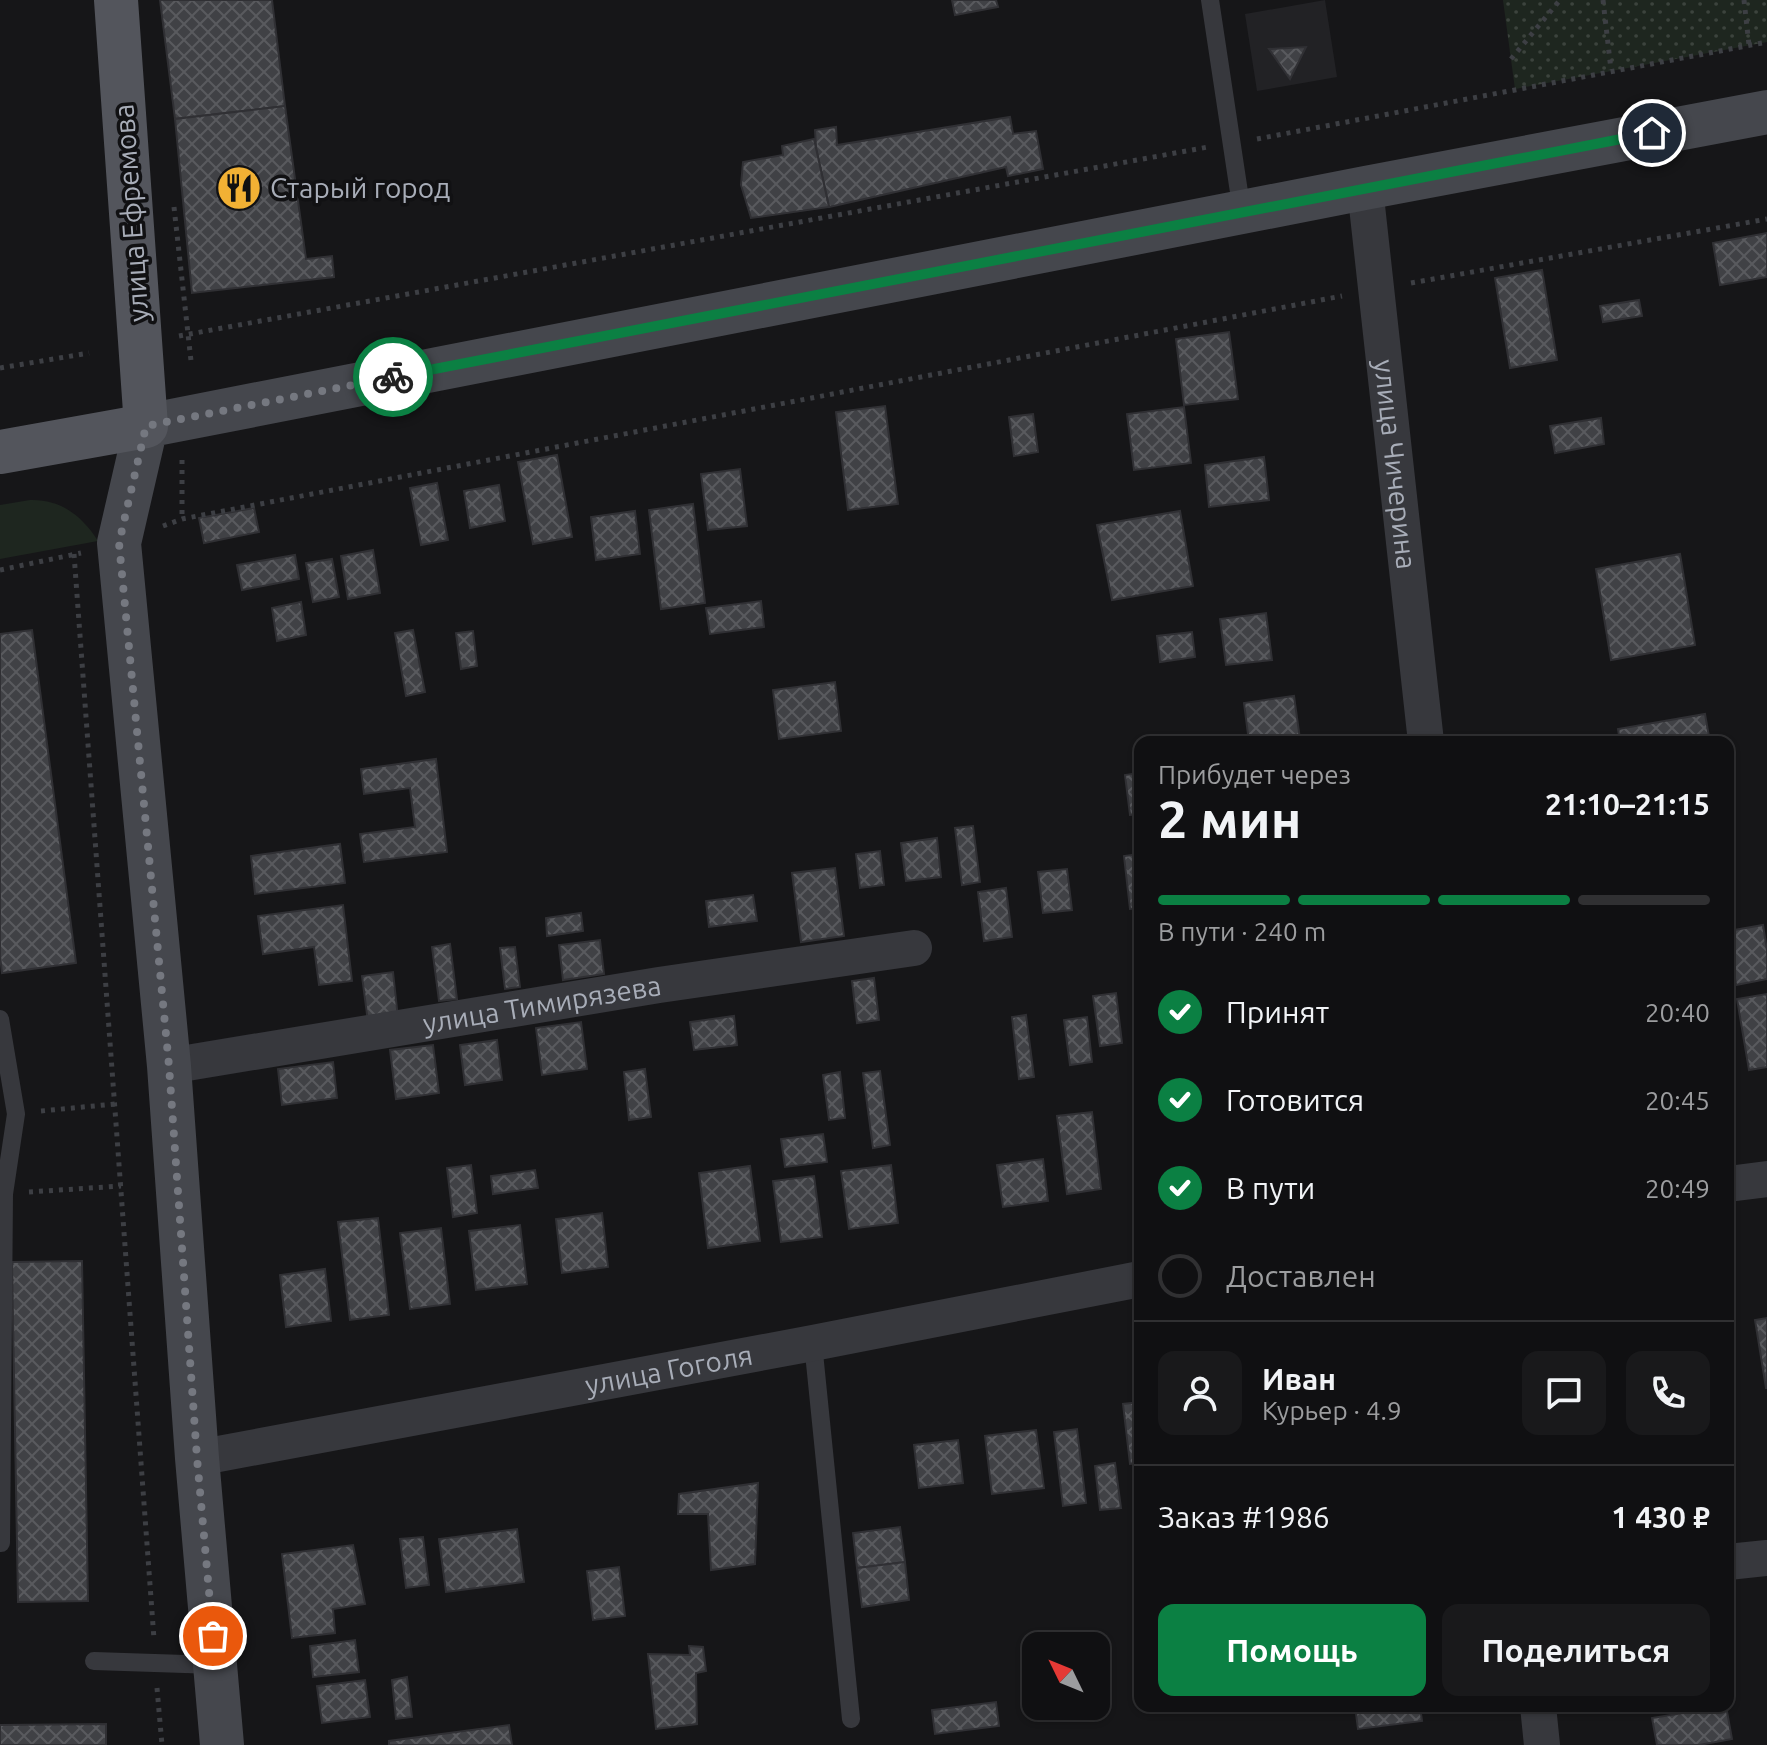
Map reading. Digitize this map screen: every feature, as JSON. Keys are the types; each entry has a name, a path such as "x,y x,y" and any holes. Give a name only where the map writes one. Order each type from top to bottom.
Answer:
{"main road":[{"name":"улица Ефремова","path":"116,0 164,436"},
{"path":"0,452 164,436"}],"street":[{"path":"222,1745 197,1458 169,1066 119,543 164,436 1242,212 1767,112"},
{"name":"улица Чичерина","path":"1365,188 1425,736"},
{"name":"улица Тимирязева","path":"169,1066 659,985 914,948"},
{"path":"1734,1183 1767,1179"},
{"name":"улица Гоголя","path":"197,1458 1134,1280"},
{"path":"1734,1561 1767,1558"},
{"path":"1539,1712 1542,1745"}],"lane":[{"path":"1210,0 1242,212"},
{"path":"0,1019 16,1114 4,1194 1,1543"},
{"path":"813,1343 851,1719"},
{"path":"94,1661 215,1665"}],"path":[{"path":"1511,59 1560,0"},
{"path":"1603,0 1611,71"},
{"path":"1744,0 1749,45"},
{"path":"175,337 1767,42"},
{"path":"0,570 119,543 182,519 1375,290 1767,219"},
{"path":"0,368 89,353"},
{"path":"164,436 182,519"},
{"path":"74,554 162,1745"},
{"path":"16,1114 115,1104"},
{"path":"4,1194 121,1186"}],"shaded area":[{"path":"1325,0 1337,77 1257,91 1245,14"},
{"path":"1503,0 1767,0 1767,42 1515,89"},
{"path":"30,500 51,502 70,511 98,541 0,559 0,505"}],"building":[{"path":"160,0 272,0 285,106 175,119"},
{"path":"952,0 996,0 998,7 955,15"},
{"path":"1306,47 1290,79 1269,49"},
{"name":"Старый город","path":"285,106 306,259 332,256 334,277 192,293 175,119"},
{"path":"1010,117 1013,134 1036,131 1043,169 1008,176 1006,167 829,207 815,130 836,127 837,145"},
{"path":"814,139 829,207 751,218 741,185 743,162 783,155 782,146"},
{"path":"1767,233 1767,277 1720,285 1713,243"},
{"path":"1542,270 1557,360 1510,368 1495,278"},
{"path":"1639,300 1642,316 1603,322 1600,306"},
{"path":"1229,332 1238,399 1184,405 1176,339"},
{"path":"885,406 898,504 848,510 836,412"},
{"path":"1184,407 1191,463 1134,470 1127,414"},
{"path":"1033,414 1038,452 1014,456 1009,417"},
{"path":"1601,418 1604,444 1555,453 1550,426"},
{"path":"557,455 572,537 533,544 518,462"},
{"path":"1264,457 1269,500 1209,507 1205,465"},
{"path":"740,469 747,526 708,530 701,474"},
{"path":"437,483 448,540 421,545 410,488"},
{"path":"499,485 505,521 470,528 464,491"},
{"path":"693,504 705,603 661,609 649,510"},
{"path":"254,508 259,532 204,543 199,518"},
{"path":"635,511 640,554 596,560 591,517"},
{"path":"1180,511 1193,586 1112,600 1097,525"},
{"path":"373,550 380,593 348,599 341,556"},
{"path":"1680,554 1695,645 1611,660 1596,569"},
{"path":"295,555 299,579 242,590 237,565"},
{"path":"332,559 339,597 313,602 306,563"},
{"path":"761,601 764,627 710,634 706,608"},
{"path":"301,602 306,635 277,641 272,608"},
{"path":"1266,613 1272,660 1226,665 1220,619"},
{"path":"32,630 76,963 2,973 0,634"},
{"path":"413,630 425,692 406,696 395,633"},
{"path":"473,631 477,666 461,669 456,633"},
{"path":"1192,632 1195,657 1160,662 1157,636"},
{"path":"835,682 841,731 779,739 773,690"},
{"path":"1294,696 1300,736 1248,736 1244,703"},
{"path":"1705,714 1709,736 1619,736 1618,729"},
{"path":"436,759 447,852 364,862 360,834 415,827 410,788 364,794 361,769"},
{"path":"1134,774 1134,815 1130,815 1125,775"},
{"path":"973,826 980,882 962,885 955,828"},
{"path":"937,838 941,877 906,881 901,843"},
{"path":"340,844 345,883 255,894 251,856"},
{"path":"880,851 884,885 860,888 856,854"},
{"path":"1134,855 1134,909 1130,909 1124,856"},
{"path":"835,868 844,936 801,942 792,873"},
{"path":"1067,869 1072,910 1043,913 1038,872"},
{"path":"1006,888 1012,937 984,941 978,892"},
{"path":"753,895 757,921 709,927 706,901"},
{"path":"343,905 352,981 319,985 314,947 263,954 258,916"},
{"path":"581,913 583,931 547,936 546,918"},
{"path":"1763,925 1767,979 1736,985 1734,930"},
{"path":"600,940 604,974 563,980 559,945"},
{"path":"450,944 457,999 439,1001 432,947"},
{"path":"515,947 520,987 505,989 500,948"},
{"path":"393,972 398,1018 368,1022 362,976"},
{"path":"874,978 879,1020 857,1023 852,981"},
{"path":"1116,993 1122,1043 1100,1046 1093,996"},
{"path":"1767,994 1767,1067 1749,1070 1737,999"},
{"path":"1026,1015 1034,1077 1019,1079 1012,1017"},
{"path":"734,1016 737,1045 694,1050 690,1022"},
{"path":"1087,1017 1092,1062 1070,1065 1064,1020"},
{"path":"581,1022 587,1069 542,1075 536,1028"},
{"path":"497,1040 502,1080 465,1085 460,1045"},
{"path":"433,1045 439,1093 396,1099 390,1050"},
{"path":"333,1062 337,1098 282,1105 278,1069"},
{"path":"645,1069 651,1117 629,1120 624,1072"},
{"path":"880,1071 890,1145 873,1148 863,1073"},
{"path":"840,1072 845,1118 829,1120 823,1075"},
{"path":"1092,1112 1101,1189 1067,1194 1057,1116"},
{"path":"823,1134 827,1162 785,1167 781,1139"},
{"path":"1043,1159 1048,1201 1003,1207 997,1165"},
{"path":"471,1165 477,1213 453,1217 447,1168"},
{"path":"891,1165 898,1223 849,1229 841,1171"},
{"path":"750,1166 760,1241 708,1248 699,1173"},
{"path":"535,1170 538,1188 493,1194 491,1176"},
{"path":"814,1176 822,1237 781,1242 773,1181"},
{"path":"602,1213 608,1267 562,1273 556,1219"},
{"path":"378,1218 389,1315 350,1320 338,1222"},
{"path":"520,1225 527,1284 476,1290 469,1231"},
{"path":"441,1228 450,1304 410,1309 400,1233"},
{"path":"82,1261 88,1601 18,1602 12,1262"},
{"path":"325,1269 331,1321 286,1327 280,1275"},
{"path":"1767,1318 1767,1388 1766,1388 1755,1320"},
{"path":"1134,1403 1134,1464 1130,1464 1123,1404"},
{"path":"1077,1429 1086,1503 1063,1506 1054,1432"},
{"path":"1036,1430 1044,1488 992,1494 985,1436"},
{"path":"958,1440 963,1483 919,1488 914,1445"},
{"path":"1115,1463 1121,1508 1100,1510 1095,1466"},
{"path":"758,1483 755,1564 711,1570 708,1514 678,1514 679,1494"},
{"path":"900,1527 905,1562 857,1568 853,1533"},
{"path":"517,1529 524,1582 446,1592 439,1539"},
{"path":"423,1537 429,1585 406,1588 400,1539"},
{"path":"353,1545 365,1604 333,1609 335,1633 292,1638 282,1554"},
{"path":"905,1562 909,1600 862,1607 857,1568"},
{"path":"619,1567 625,1616 593,1620 587,1571"},
{"path":"355,1640 359,1672 313,1677 310,1646"},
{"path":"689,1646 703,1647 706,1671 696,1673 697,1724 656,1729 648,1654 690,1655"},
{"path":"407,1677 412,1717 396,1719 392,1680"},
{"path":"365,1680 370,1717 322,1723 317,1686"},
{"path":"996,1702 999,1726 935,1734 932,1710"},
{"path":"1356,1712 1421,1712 1422,1721 1358,1729"},
{"path":"1689,1712 1727,1712 1732,1739 1699,1745 1657,1745 1652,1718"},
{"path":"106,1724 106,1745 0,1745 0,1725"},
{"path":"509,1725 512,1745 389,1745 389,1741"}],"way so far":[{"path":"213,1636 169,1066 119,543 146,426 393,377"}],"place":[{"name":"Старый город","path":"239,188"}],"route":[{"path":"393,377 1652,133"}]}
